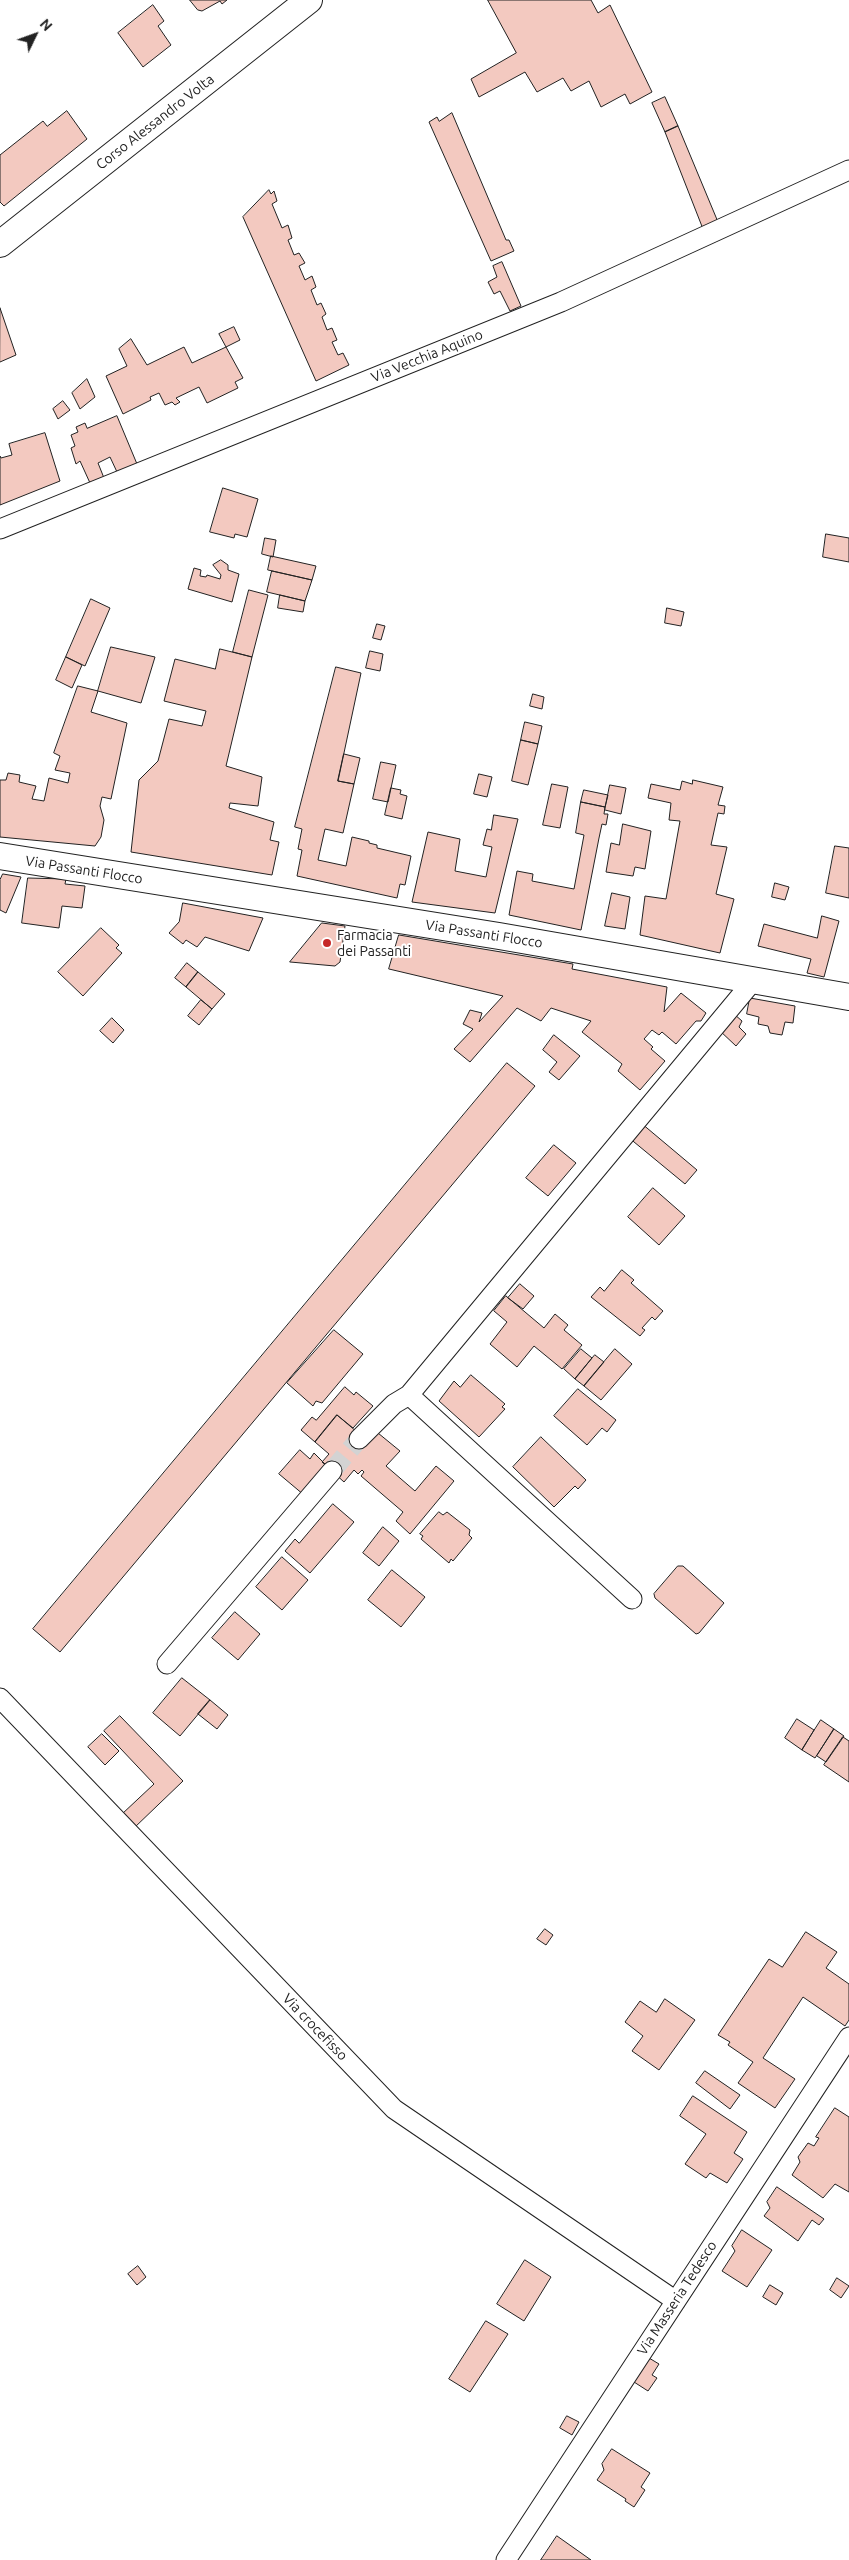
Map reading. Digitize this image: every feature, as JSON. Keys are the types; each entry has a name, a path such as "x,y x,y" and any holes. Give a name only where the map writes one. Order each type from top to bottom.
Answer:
{"main road":[{"name":"Corso Alessandro Volta","path":"0,244 309,0"},
{"name":"Via Passanti Flocco","path":"0,856 499,936 849,997"}],"street":[{"name":"Via Vecchia Aquino","path":"0,529 561,302 849,170"},
{"path":"359,1439 394,1404 409,1395 752,980"},
{"path":"409,1395 632,1599"},
{"path":"167,1664 332,1471"},
{"name":"Via crocefisso","path":"0,1698 394,2109 676,2301"},
{"name":"Via Masseria Tedesco","path":"506,2560 849,2037"}],"building":[{"path":"190,0 227,0 222,4 220,1 202,11 198,10"},
{"path":"488,0 591,0 598,13 610,5 652,92 630,104 625,94 601,107 589,81 571,91 563,78 537,92 525,72 479,97 471,79 516,53"},
{"path":"153,5 164,21 158,26 171,45 143,67 118,33"},
{"path":"665,97 678,126 665,132 652,103"},
{"path":"67,111 87,139 4,206 0,202 0,155 43,121 47,126"},
{"path":"452,113 506,240 509,240 514,251 491,261 429,122 437,117 439,121"},
{"path":"678,126 718,222 703,229 665,132"},
{"path":"269,190 271,194 274,191 277,201 272,204 282,228 288,225 292,238 288,240 294,255 299,253 305,263 299,266 305,280 312,276 316,287 311,290 317,305 321,303 326,314 322,317 327,330 332,328 337,340 332,342 338,355 343,353 349,365 316,381 243,217"},
{"path":"502,262 521,306 510,311 500,291 494,294 488,282 497,277 493,266"},
{"path":"0,308 16,355 0,362"},
{"path":"234,327 240,340 226,347 219,334"},
{"path":"131,339 147,365 184,347 192,363 226,347 243,378 235,382 238,388 207,403 199,387 176,398 180,402 175,405 172,402 165,405 159,393 150,397 151,400 123,414 106,376 127,366 119,349"},
{"path":"87,379 95,397 80,409 72,393"},
{"path":"63,401 70,410 58,419 53,409"},
{"path":"117,416 137,464 117,472 110,457 98,463 104,478 90,483 80,461 76,464 71,448 75,446 71,435 78,432 76,427 85,423 87,428"},
{"path":"45,433 60,481 0,505 0,456 1,458 12,455 9,444"},
{"path":"223,488 258,499 247,537 235,534 234,538 210,532"},
{"path":"826,534 849,538 849,562 823,557"},
{"path":"265,538 276,540 273,557 262,554"},
{"path":"271,556 316,566 312,580 268,570"},
{"path":"221,560 228,565 228,570 239,574 232,602 188,589 194,568 201,570 200,576 206,577 207,575 220,579 221,575 213,565"},
{"path":"272,571 312,580 305,601 267,592"},
{"path":"249,590 268,595 252,657 233,652"},
{"path":"280,595 305,601 303,612 278,608"},
{"path":"91,599 110,608 85,666 66,657"},
{"path":"667,608 684,612 681,626 665,623"},
{"path":"377,624 385,626 381,640 373,638"},
{"path":"111,647 155,657 141,703 98,691"},
{"path":"220,649 252,657 226,766 262,777 258,806 230,803 229,808 274,822 270,840 279,842 272,875 131,852 139,780 158,761 169,719 202,726 206,711 164,701 175,659 215,669"},
{"path":"370,651 383,654 380,671 366,668"},
{"path":"66,657 82,665 72,688 56,680"},
{"path":"336,667 361,673 338,781 354,784 343,833 325,829 318,860 346,866 352,837 369,841 369,843 377,845 377,848 411,856 405,885 400,884 397,898 297,876 302,850 298,849 302,829 295,827"},
{"path":"78,686 98,691 91,712 127,723 111,799 102,797 100,806 104,820 101,837 95,846 0,837 0,780 6,780 8,773 20,775 19,782 36,786 32,799 44,801 49,778 68,783 70,773 55,770 60,756 54,753"},
{"path":"533,694 544,697 542,709 530,706"},
{"path":"525,722 542,726 538,744 521,740"},
{"path":"521,740 538,744 528,785 512,781"},
{"path":"344,754 360,758 354,784 338,781"},
{"path":"381,762 396,765 388,802 373,799"},
{"path":"479,774 492,777 487,797 474,794"},
{"path":"693,780 723,787 718,805 725,806 724,814 718,813 711,845 727,847 716,894 734,899 720,953 640,935 645,896 666,899 680,821 669,820 671,803 648,798 651,784 680,790 682,781 692,784"},
{"path":"552,784 568,787 560,828 543,825"},
{"path":"610,785 626,788 621,814 605,810"},
{"path":"391,788 401,790 400,794 407,796 402,819 385,815"},
{"path":"584,790 608,795 605,807 581,802"},
{"path":"581,802 605,807 604,814 608,814 606,825 602,824 581,930 509,915 517,871 533,874 532,881 574,889 584,835 576,833"},
{"path":"494,815 518,819 495,913 412,902 428,832 460,839 455,871 486,877 492,847 483,845 487,829 491,830"},
{"path":"623,824 651,831 645,869 635,867 633,876 606,872 611,843 619,845"},
{"path":"835,846 849,848 849,898 826,893"},
{"path":"3,874 21,877 6,913 0,910 0,880"},
{"path":"28,878 66,879 65,884 85,886 82,908 62,906 59,928 22,923"},
{"path":"775,883 789,887 785,900 772,897"},
{"path":"612,893 630,897 625,929 605,926"},
{"path":"183,903 263,918 249,951 205,937 197,947 186,940 183,944 169,933 179,922"},
{"path":"822,916 839,921 824,977 807,973 811,959 758,946 764,924 817,938"},
{"path":"322,923 345,926 340,962 335,966 290,962"},
{"path":"101,928 119,945 116,948 122,953 83,996 58,972"},
{"path":"399,935 573,964 572,969 667,987 664,1012 681,993 706,1013 701,1021 696,1021 676,1044 662,1032 659,1035 652,1030 644,1039 653,1047 651,1049 665,1061 640,1090 618,1071 622,1064 582,1032 591,1021 551,1008 541,1021 517,1008 470,1062 454,1049 473,1029 463,1024 470,1010 482,1013 479,1022 503,996 389,969"},
{"path":"187,963 198,972 186,987 175,978"},
{"path":"198,972 225,994 212,1009 186,987"},
{"path":"750,998 795,1006 793,1023 785,1022 782,1035 770,1033 768,1026 758,1024 759,1017 747,1014"},
{"path":"201,1000 212,1009 199,1025 188,1016"},
{"path":"734,1014 742,1021 739,1027 746,1034 736,1046 719,1030"},
{"path":"112,1018 124,1030 113,1043 100,1031"},
{"path":"554,1035 580,1056 559,1080 549,1072 557,1062 543,1050"},
{"path":"507,1063 535,1086 60,1652 33,1629"},
{"path":"641,1123 697,1170 685,1184 628,1137"},
{"path":"554,1145 576,1163 548,1196 526,1178"},
{"path":"653,1188 685,1216 659,1245 628,1217"},
{"path":"622,1270 634,1280 631,1283 663,1311 655,1320 652,1317 642,1328 645,1330 640,1336 591,1297 600,1287 604,1291"},
{"path":"520,1284 534,1296 523,1309 508,1298"},
{"path":"506,1296 544,1328 555,1314 568,1325 564,1330 582,1345 562,1369 534,1346 517,1367 490,1344 507,1322 494,1311"},
{"path":"334,1330 363,1354 322,1403 316,1401 313,1406 287,1383"},
{"path":"581,1349 592,1358 575,1379 564,1369"},
{"path":"615,1349 632,1364 601,1400 584,1386"},
{"path":"595,1355 604,1362 584,1386 575,1379"},
{"path":"471,1375 505,1404 502,1407 505,1409 479,1437 439,1401 454,1381 460,1387"},
{"path":"345,1387 354,1395 356,1392 373,1406 353,1428 337,1415 315,1442 301,1430 312,1417 316,1420"},
{"path":"578,1389 616,1420 607,1432 602,1428 587,1445 554,1416"},
{"path":"337,1415 357,1432 378,1433 400,1451 386,1466 415,1491 436,1466 454,1481 410,1534 396,1521 403,1512 361,1476 364,1472 362,1470 358,1474 354,1470 344,1482 322,1462 329,1454 315,1442"},
{"path":"541,1437 586,1480 578,1489 575,1486 554,1507 513,1467"},
{"path":"300,1450 310,1459 314,1453 328,1467 304,1495 279,1474"},
{"path":"333,1504 354,1522 310,1573 285,1551 295,1539 299,1543"},
{"path":"439,1512 443,1515 447,1512 470,1530 469,1535 472,1538 453,1561 451,1559 449,1563 421,1539 423,1536 420,1534"},
{"path":"383,1527 399,1541 379,1566 363,1553"},
{"path":"282,1557 308,1580 282,1610 256,1587"},
{"path":"678,1566 683,1566 724,1603 699,1633 696,1634 655,1598 654,1594"},
{"path":"392,1570 425,1597 401,1627 368,1600"},
{"path":"235,1612 260,1634 238,1660 212,1638"},
{"path":"182,1678 210,1700 180,1736 153,1713"},
{"path":"210,1700 228,1715 217,1729 198,1714"},
{"path":"120,1716 183,1781 134,1828 122,1814 154,1784 104,1731"},
{"path":"797,1719 814,1730 802,1750 785,1738"},
{"path":"821,1720 834,1729 815,1758 802,1750"},
{"path":"834,1729 844,1736 826,1762 817,1756"},
{"path":"102,1734 119,1751 105,1765 88,1747"},
{"path":"843,1737 849,1741 849,1782 824,1765"},
{"path":"545,1929 553,1935 546,1945 537,1939"},
{"path":"806,1932 837,1952 826,1968 849,1984 849,2020 845,2026 803,1997 763,2058 795,2079 775,2108 738,2083 753,2062 728,2045 730,2042 718,2035 769,1959 782,1967"},
{"path":"665,1999 695,2020 659,2070 632,2051 643,2036 625,2022 640,2001 656,2012"},
{"path":"705,2071 740,2095 730,2109 696,2083"},
{"path":"693,2096 747,2132 734,2153 743,2159 727,2183 710,2173 706,2178 685,2164 706,2134 680,2116"},
{"path":"835,2108 849,2117 849,2192 835,2184 823,2198 792,2175 800,2162 798,2157 808,2143 814,2146 819,2138 816,2137"},
{"path":"777,2187 824,2219 819,2225 812,2220 798,2241 764,2216 770,2208 767,2202"},
{"path":"742,2230 772,2250 747,2287 722,2271 735,2251 732,2246"},
{"path":"525,2260 551,2277 524,2321 497,2304"},
{"path":"138,2266 146,2277 137,2285 128,2274"},
{"path":"837,2278 849,2286 841,2298 830,2290"},
{"path":"770,2285 783,2293 776,2305 763,2297"},
{"path":"486,2321 508,2334 470,2392 449,2379"},
{"path":"649,2358 659,2364 652,2375 657,2378 648,2391 634,2382"},
{"path":"567,2416 579,2422 572,2435 560,2428"},
{"path":"612,2449 650,2473 641,2487 645,2490 634,2507 625,2501 626,2499 597,2480 604,2470 602,2464"},
{"path":"557,2536 591,2560 541,2560"}],"tunnel":[{"path":"332,1471 359,1439"}],"place":[{"name":"Farmacia dei Passanti","path":"327,943"}]}
